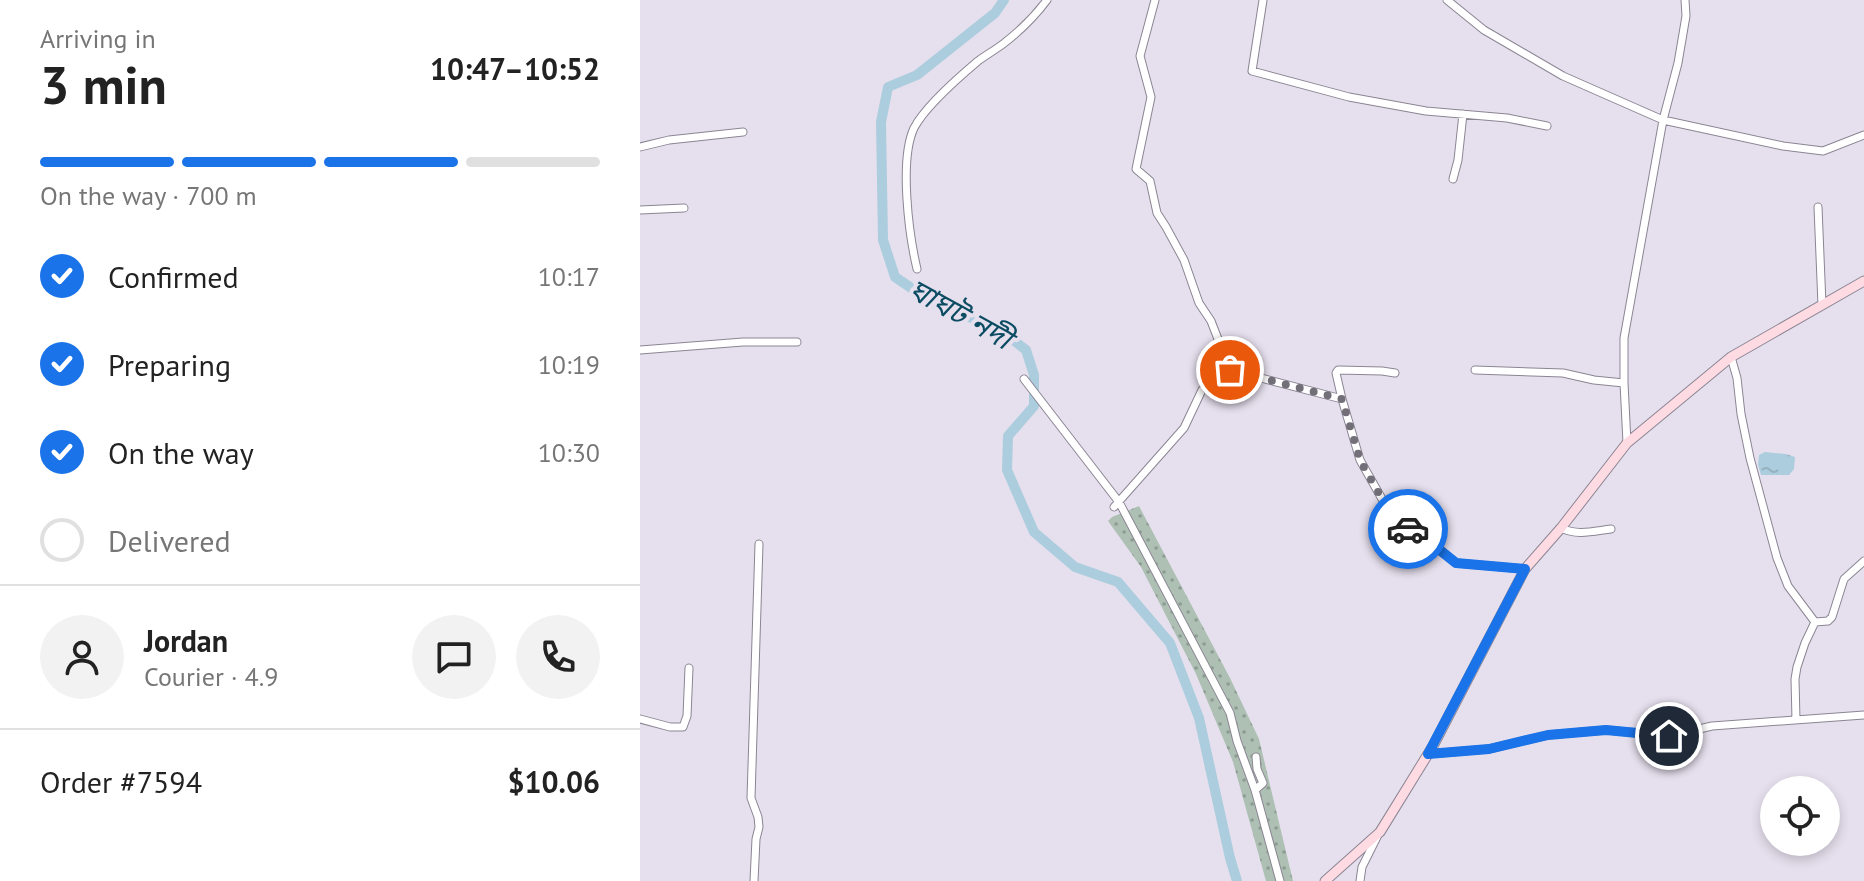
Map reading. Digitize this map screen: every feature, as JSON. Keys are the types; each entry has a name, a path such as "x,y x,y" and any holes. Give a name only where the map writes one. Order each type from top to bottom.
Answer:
{"street":[{"path":"917,269 912,249 906,170 914,128 947,89 1027,23 1047,0"},
{"path":"1155,0 1140,56 1151,97 1136,169 1150,181 1157,213 1184,260 1199,303 1211,321 1230,370"},
{"path":"1263,0 1252,71 1349,97 1426,111 1507,118 1547,126"},
{"path":"1447,0 1484,30 1563,76 1663,120 1783,146 1823,151 1864,135"},
{"path":"1627,443 1624,338 1663,120 1678,63 1686,16 1685,0"},
{"path":"1453,179 1463,114"},
{"path":"640,147 669,140 743,132"},
{"path":"1818,207 1822,305"},
{"path":"640,210 684,208"},
{"path":"1360,881 1362,867 1380,832 1428,754 1525,569 1627,443 1731,357 1864,281"},
{"path":"640,350 743,342 797,342"},
{"path":"1731,357 1750,458 1777,558 1788,586 1815,622"},
{"path":"1230,370 1342,399"},
{"path":"1117,505 1184,428 1202,390 1230,370"},
{"path":"1395,373 1338,370 1336,373 1360,460 1386,506 1413,534 1431,543 1456,563 1525,569"},
{"path":"1475,370 1563,373 1624,383"},
{"path":"1024,379 1117,505 1230,713 1280,881"},
{"path":"1561,528 1582,533 1611,529"},
{"path":"754,881 759,827 751,798 759,544"},
{"path":"1815,622 1828,621 1832,617 1844,579 1864,561"},
{"path":"1796,720 1797,667 1815,622"},
{"path":"640,719 683,727 687,716 689,668"},
{"path":"1428,754 1489,749 1548,735 1577,732 1606,730 1669,736 1712,726 1864,715"},
{"path":"1255,790 1263,783 1256,757"},
{"path":"1325,881 1380,832"}],"green space":[{"path":"1139,506 1259,739 1293,881 1266,881 1233,762 1196,674 1141,567 1108,521"}],"water":[{"path":"1765,452 1795,457 1794,469 1789,475 1761,475 1759,455"}],"waterway":[{"name":"ঘাঘট নদী","path":"1004,0 995,13 917,75 888,87 881,122 883,240 895,277 932,302 999,329 1026,350 1034,375 1034,406 1008,436 1007,470 1034,532 1075,567 1118,582 1170,643 1199,718 1237,881"}],"way so far":[{"path":"1230,370 1342,399 1360,460 1386,506 1408,529"}],"route":[{"path":"1408,529 1456,563 1525,569 1428,754 1489,749 1548,735 1606,730 1669,736"}]}
